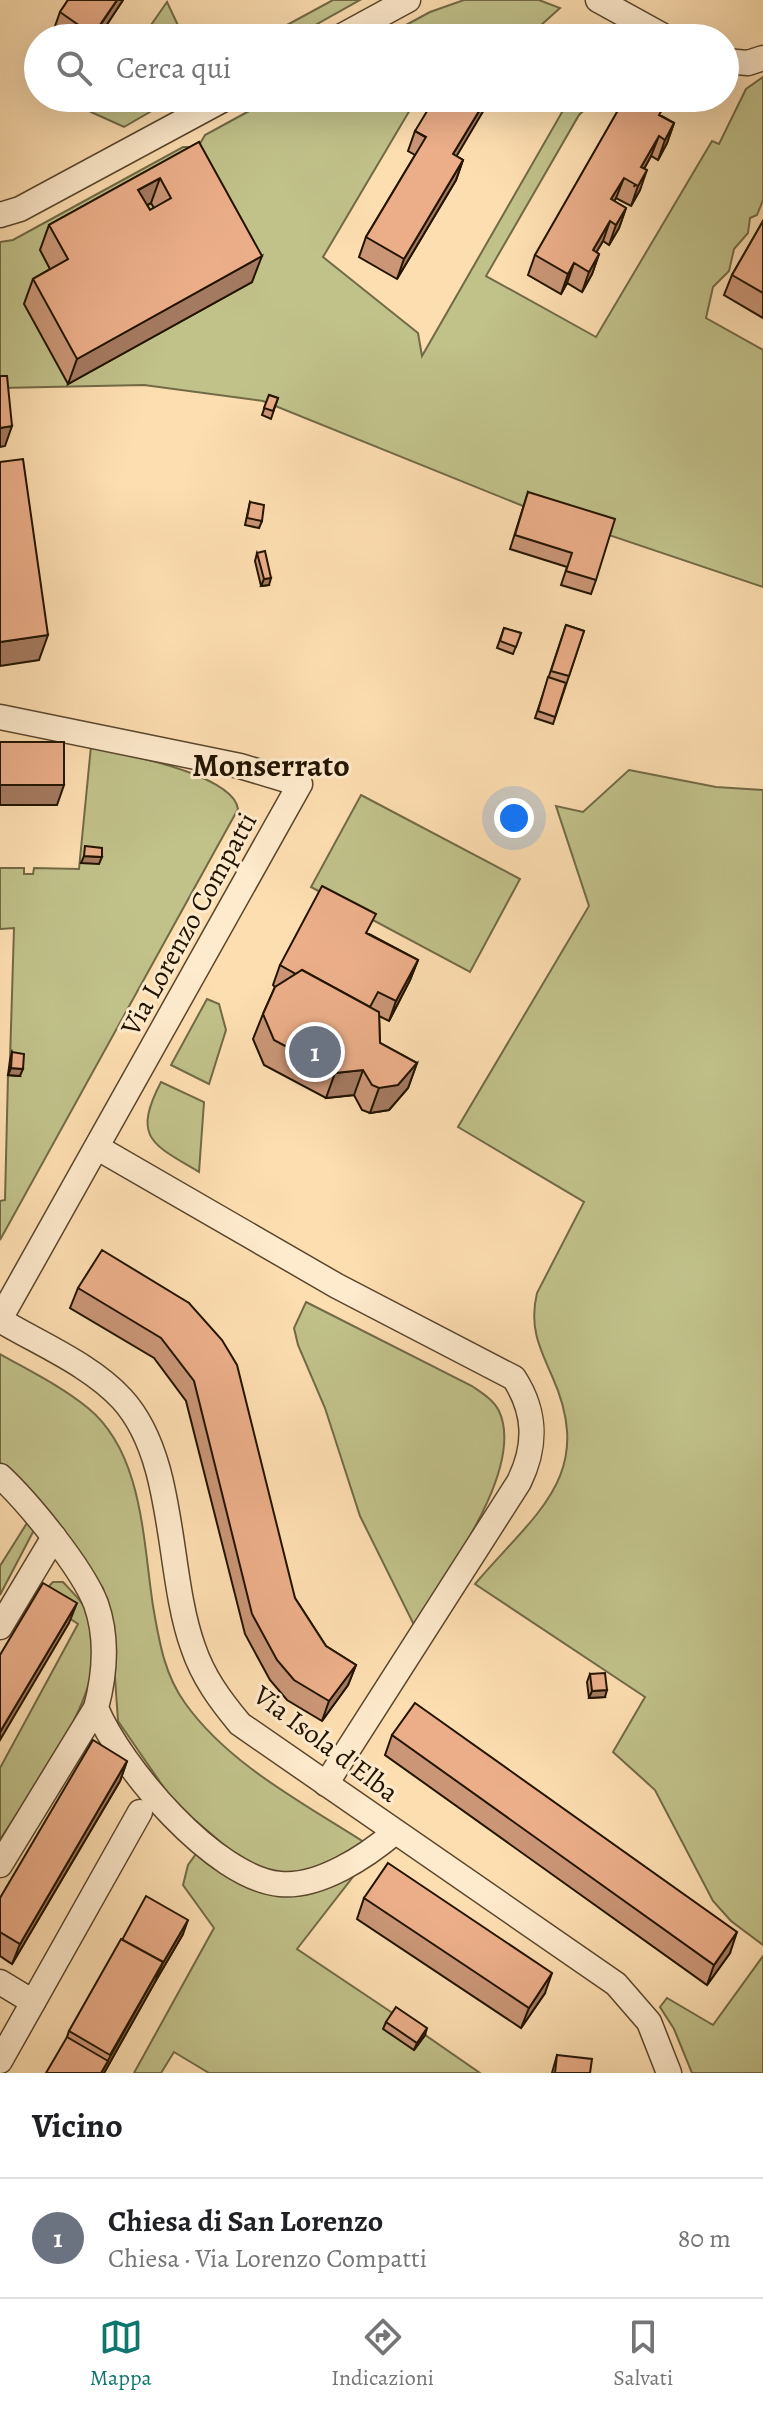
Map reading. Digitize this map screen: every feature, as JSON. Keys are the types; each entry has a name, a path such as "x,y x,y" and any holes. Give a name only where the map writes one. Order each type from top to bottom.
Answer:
{"street":[{"path":"364,24 408,0"},
{"path":"598,0 642,24"},
{"path":"739,62 763,58"},
{"path":"0,215 20,209 200,112"},
{"name":"Via Lorenzo Compatti","path":"0,717 240,766 300,784 0,1320"},
{"path":"98,1148 337,1286 514,1378 528,1405 533,1435 529,1459 519,1482 326,1784"},
{"name":"Via Isola d'Elba","path":"0,1320 91,1374 121,1399 147,1434 181,1606 193,1648 212,1690 240,1724 616,1984 649,2022 669,2073"},
{"path":"0,1476 54,1537 95,1601 104,1653 96,1708 0,1865"},
{"path":"0,1627 54,1537"},
{"path":"96,1708 116,1745 168,1813 221,1856 263,1881 282,1884 307,1882 374,1850 395,1832"},
{"path":"0,2061 140,1812"},
{"path":"0,1982 33,2002"}],"green space":[{"path":"333,0 360,0 317,24 289,24"},
{"path":"464,0 539,0 560,8 542,24 408,24"},
{"path":"167,2 177,24 152,24"},
{"path":"763,77 763,200 757,215 750,218 748,233 734,249 729,271 713,287 706,318 763,350 763,587 523,506 263,401 144,385 0,388 0,242 13,240 183,147 198,147 205,135 247,112 409,112 323,257 418,333 422,356 562,112 582,112 486,276 596,337 712,141 719,144 735,112 739,112 739,103 746,89"},
{"path":"91,112 150,112 124,127"},
{"path":"91,746 175,767 198,776 232,797 238,809 0,1240 0,1201 5,1200 8,1075 20,1076 10,1060 14,928 0,929 0,868 24,868 24,874 33,874 34,868 79,869"},
{"path":"629,770 716,787 763,790 763,1945 731,1921 713,1901 655,1790 613,1752 645,1697 475,1584 537,1514 563,1467 567,1441 564,1411 539,1346 534,1316 537,1293 584,1202 458,1127 589,906 556,806 583,812"},
{"path":"361,795 520,879 470,972 311,887"},
{"path":"207,999 219,1004 226,1030 209,1084 171,1065"},
{"path":"161,1082 204,1102 199,1172 169,1154 152,1138 148,1116"},
{"path":"306,1302 472,1386 491,1400 499,1411 504,1435 501,1462 492,1491 461,1551 414,1625 360,1516 325,1408 298,1345 294,1328"},
{"path":"0,1354 88,1408 106,1427 120,1449 130,1473 143,1527 163,1656 185,1703 223,1746 269,1782 367,1844 305,1872 282,1875 257,1866 231,1851 176,1804 118,1721 111,1621 103,1588 0,1463"},
{"path":"13,1501 34,1530 0,1595 0,1566 27,1523"},
{"path":"53,1582 63,1582 90,1617 95,1643 92,1672 68,1733 0,1840 0,1768 78,1624 38,1597"},
{"path":"196,1854 242,1883 274,1893 308,1887 359,1869 297,1949 394,2014 384,2029 414,2050 425,2035 480,2073 209,2073 174,2052 161,2073 134,2073 214,1928 183,1885 188,1865"},
{"path":"763,1956 763,2073 692,2073 674,2029 660,2007 667,1998 713,2025"}],"building":[{"path":"68,0 117,0 101,24 77,24 60,12"},
{"path":"427,112 478,112 453,154 463,160 404,259 366,237 426,137 415,131"},
{"path":"617,112 661,112 659,115 674,123 665,140 659,136 641,167 647,170 638,186 624,178 611,199 626,208 616,225 610,221 593,250 599,254 589,272 574,263 568,274 535,255"},
{"path":"199,142 262,256 77,359 33,279 68,259 49,225","holes":["160,178 171,198 150,210 138,190"]},
{"path":"763,221 763,293 732,275"},
{"path":"0,376 7,376 12,426 0,428"},
{"path":"269,395 278,398 273,411 264,408"},
{"path":"23,459 48,635 0,642 0,462"},
{"path":"528,492 615,519 596,580 566,571 572,553 515,535"},
{"path":"250,502 264,505 262,521 247,518"},
{"path":"265,551 271,578 264,579 257,553"},
{"path":"566,625 584,631 569,676 551,671"},
{"path":"504,628 521,633 516,647 500,641"},
{"path":"548,677 566,683 555,717 538,711"},
{"path":"0,742 64,742 64,785 0,785"},
{"path":"85,846 102,848 102,857 84,856"},
{"path":"322,886 376,914 366,933 418,960 396,1001 378,992 370,1007 302,970 296,974 280,965"},
{"path":"302,970 379,1012 380,1043 417,1063 398,1085 379,1088 372,1085 363,1070 335,1073 274,1040 263,1014 275,987"},
{"path":"12,1052 24,1054 23,1069 11,1068"},
{"path":"102,1250 189,1303 222,1340 237,1365 295,1598 326,1646 356,1665 329,1701 294,1680 277,1660 252,1614 194,1381 161,1338 78,1288"},
{"path":"43,1583 77,1603 0,1732 0,1655"},
{"path":"605,1673 607,1690 592,1691 590,1674"},
{"path":"415,1703 737,1932 714,1965 392,1735"},
{"path":"93,1740 127,1761 20,1944 0,1932 0,1898"},
{"path":"388,1863 552,1973 529,2008 364,1898"},
{"path":"146,1896 188,1920 160,1968 163,1962 122,1940"},
{"path":"121,1939 163,1962 110,2055 69,2031"},
{"path":"396,2007 427,2028 417,2043 386,2022"},
{"path":"67,2037 108,2061 101,2073 46,2073"},
{"path":"557,2055 592,2059 590,2073 555,2073"}],"place":[{"name":"Chiesa di San Lorenzo","path":"315,1052"}],"district":[{"name":"Monserrato","path":"271,765"}]}
